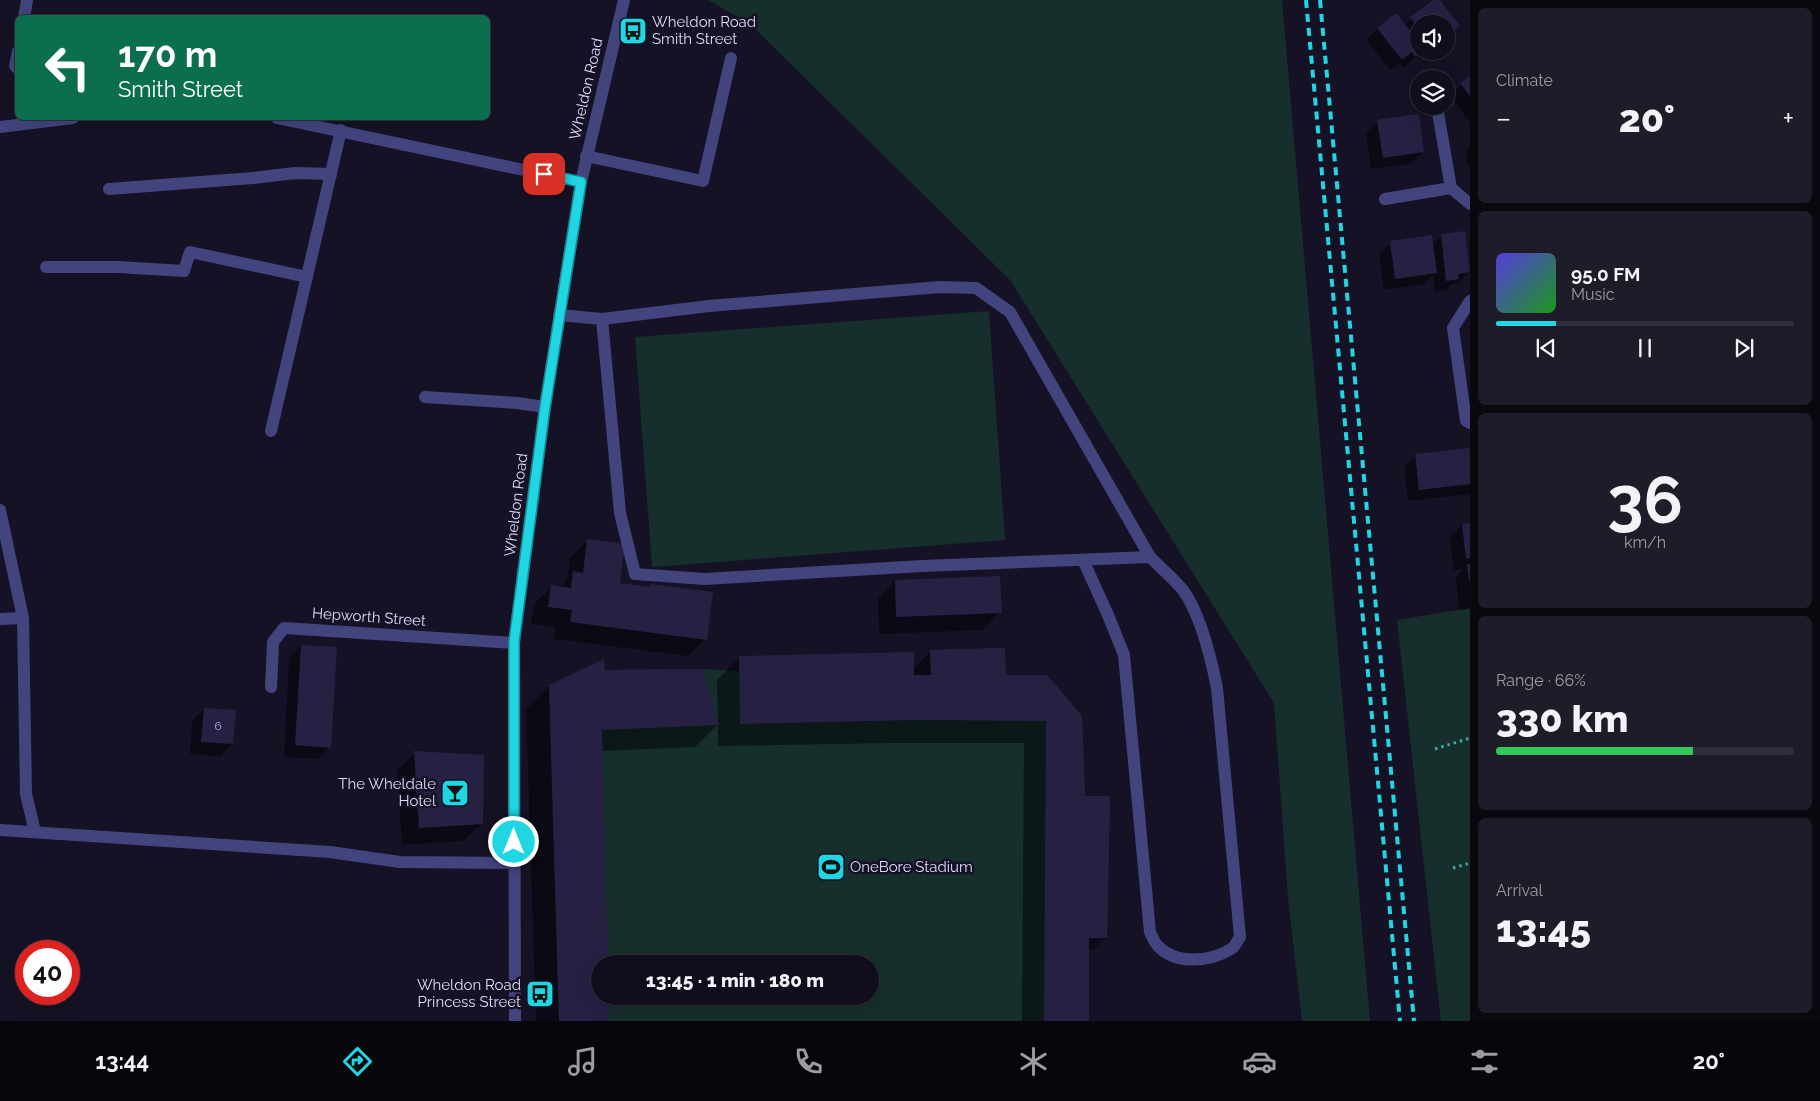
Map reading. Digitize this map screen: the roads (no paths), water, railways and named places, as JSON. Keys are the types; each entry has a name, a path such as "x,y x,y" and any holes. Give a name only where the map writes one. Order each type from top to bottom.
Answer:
{"street":[{"path":"24,15 27,0"},
{"name":"Wheldon Road","path":"515,1021 514,642 545,407 581,182 624,0"},
{"path":"586,156 703,181 731,58"},
{"path":"1438,115 1451,188 1470,204"},
{"path":"0,127 54,120"},
{"path":"288,120 581,182"},
{"path":"271,431 341,130"},
{"path":"109,189 295,173 331,174"},
{"path":"1385,199 1451,188"},
{"path":"46,267 118,267 184,271 190,252 307,277"},
{"path":"559,315 602,319 709,306 940,286 976,288 1010,312 1150,557 1183,591 1196,616 1210,653 1217,688 1240,937 1232,948 1216,955 1184,960 1158,946 1150,932 1124,655 1083,560"},
{"path":"1470,301 1454,328 1466,421 1470,423"},
{"path":"602,319 620,513 636,574 705,579 922,566 1150,557"},
{"path":"425,397 545,407"},
{"path":"0,510 23,618 26,794 35,832"},
{"path":"0,619 23,618"},
{"name":"Hepworth Street","path":"271,687 273,642 284,628 514,642"},
{"path":"0,830 330,852 400,862 514,862"}],"railway":[{"path":"1306,0 1400,1021"},
{"path":"1320,0 1414,1021"}],"place":[{"name":"Wheldon Road Smith Street","path":"633,31"},
{"name":"The Wheldale Hotel","path":"455,793"},
{"name":"OneBore Stadium","path":"831,867"},
{"name":"Wheldon Road Princess Street","path":"540,994"}]}
